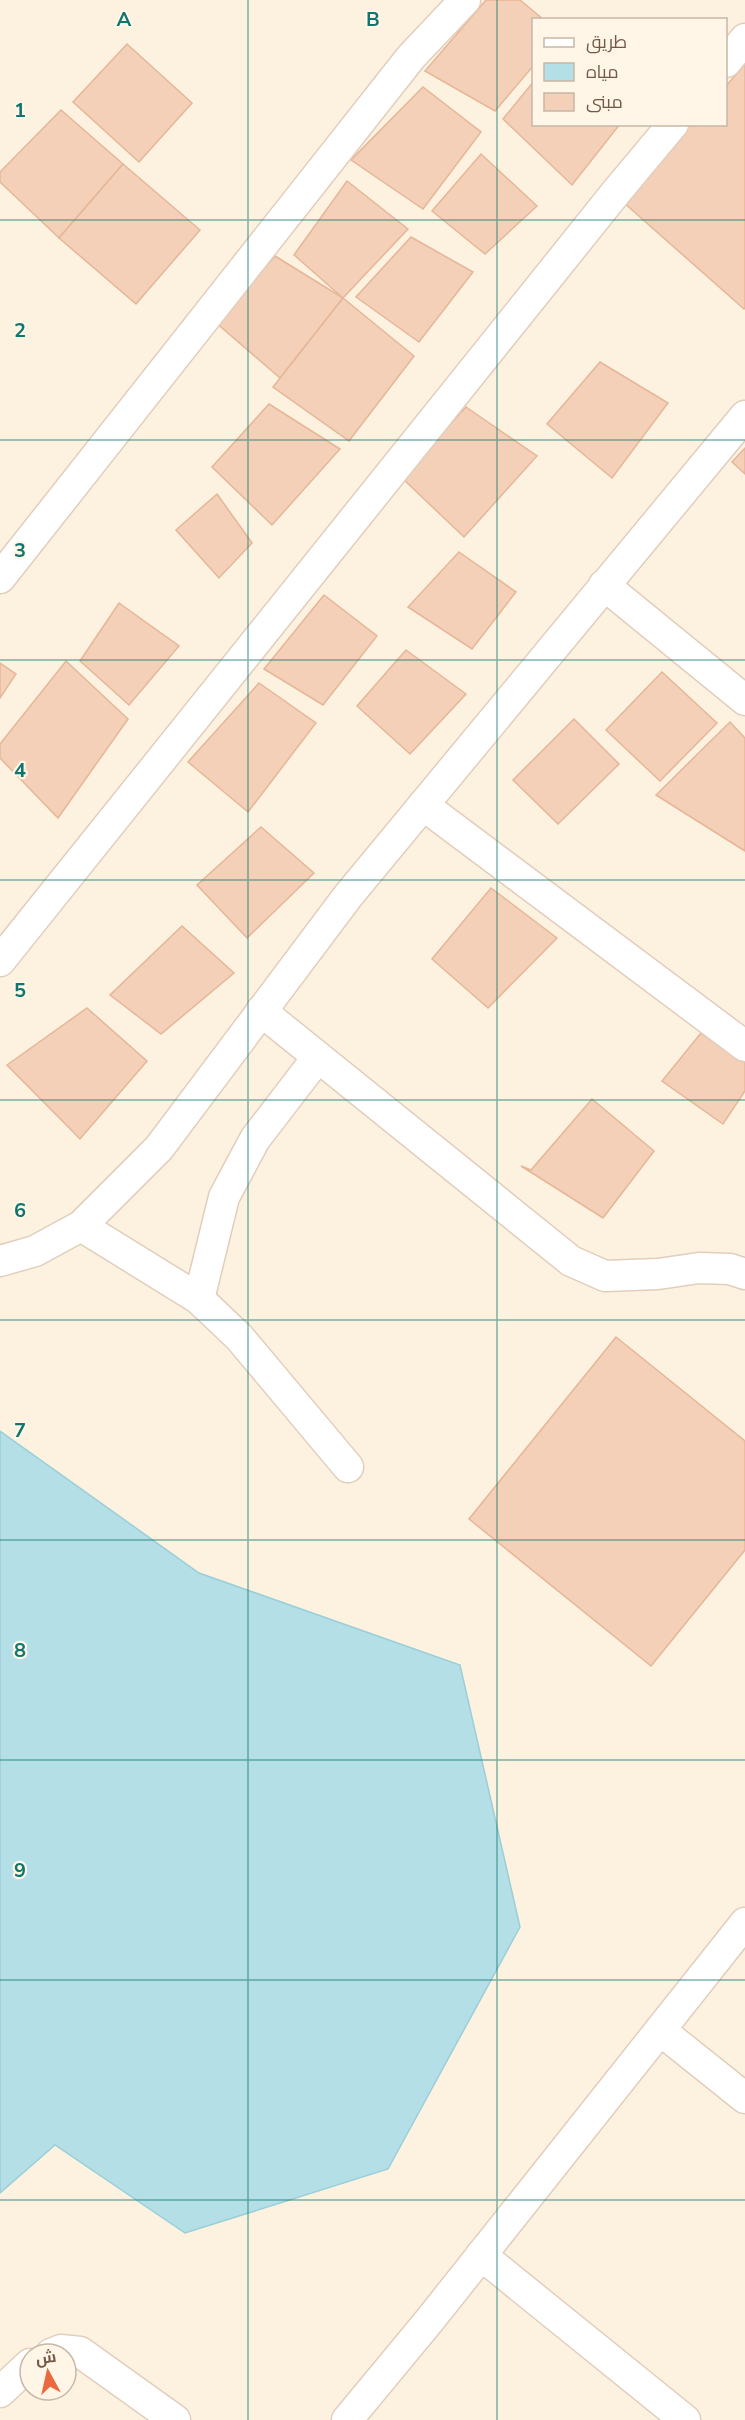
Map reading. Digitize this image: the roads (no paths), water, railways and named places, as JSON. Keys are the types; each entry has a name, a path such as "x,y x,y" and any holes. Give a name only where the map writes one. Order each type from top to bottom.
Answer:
{"street":[{"path":"0,578 411,57 465,0"},
{"path":"727,62 745,39"},
{"path":"0,961 671,126"},
{"path":"0,1261 35,1251 81,1226 159,1148 348,896 745,416"},
{"path":"604,585 745,700"},
{"path":"423,804 745,1046"},
{"path":"261,1011 571,1261 605,1276 658,1274 699,1268 730,1269 745,1274"},
{"path":"199,1299 224,1197 255,1138 318,1057"},
{"path":"81,1226 199,1299 239,1337 348,1467"},
{"path":"347,2420 745,1923"},
{"path":"660,2030 745,2098"},
{"path":"481,2255 686,2420"},
{"path":"78,2352 175,2420"},
{"path":"0,2392 18,2375"}],"water":[{"path":"0,1431 199,1573 460,1665 520,1927 388,2169 185,2233 55,2145 0,2193"}]}
